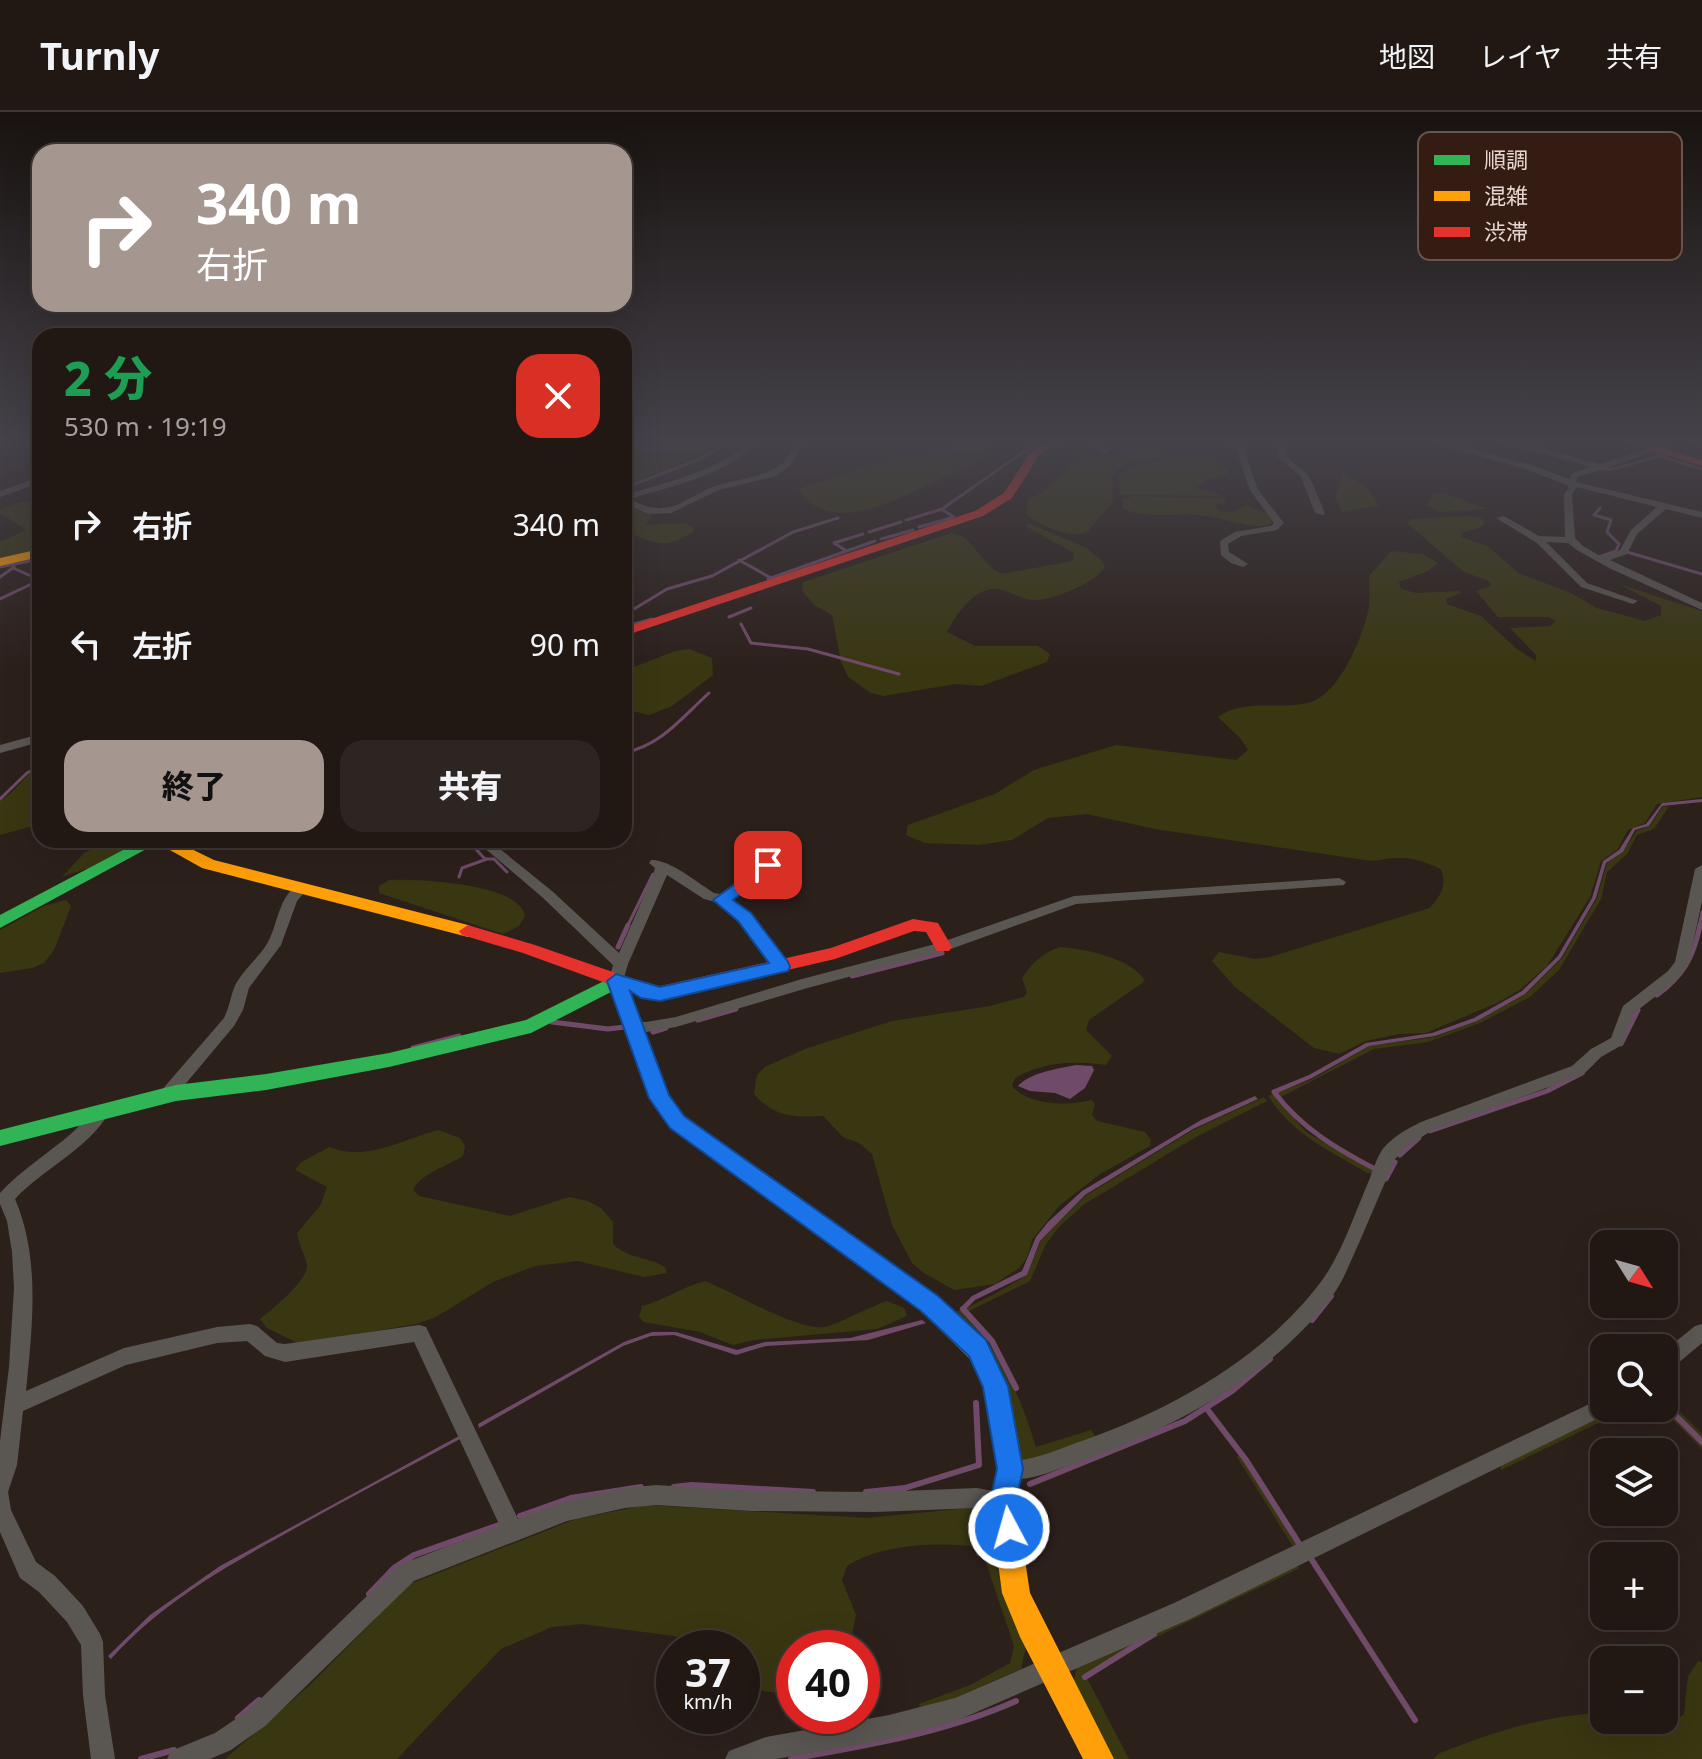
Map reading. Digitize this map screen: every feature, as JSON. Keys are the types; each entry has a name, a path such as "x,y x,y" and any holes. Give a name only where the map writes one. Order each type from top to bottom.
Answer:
{"street":[{"path":"632,630 701,609 842,557 977,515"},
{"path":"1243,564 1224,553 1223,543 1238,534 1274,528 1279,523 1273,515"},
{"path":"1569,515 1571,540"},
{"path":"1602,560 1624,552 1624,545 1632,534 1654,515"},
{"path":"1501,518 1536,539 1581,583 1596,591 1633,601"},
{"path":"1536,539 1571,540 1602,560 1702,607"},
{"path":"0,562 32,555"},
{"path":"0,749 32,740"},
{"path":"0,922 143,848"},
{"path":"175,848 208,864 619,972"},
{"path":"491,848 547,894 619,972 648,993 660,994 781,967 835,953 913,925 932,927 943,947"},
{"path":"781,967 745,917 722,900 658,864 619,972 659,1098 677,1122 929,1304 977,1348 996,1386 1010,1469 1003,1501 1016,1593 1050,1667 1099,1759"},
{"path":"722,900 768,865"},
{"path":"1010,1469 1023,1470 1072,1456 1164,1419 1211,1392 1265,1351 1321,1298 1331,1284 1388,1155 1404,1139 1427,1126 1578,1070 1596,1053 1617,1041 1628,1010 1673,975 1682,963 1702,869"},
{"path":"635,1025 646,1027 676,1022 802,984 943,947 1085,898 1339,882"},
{"path":"166,1096 229,1022 242,987 274,945 291,899 302,887"},
{"path":"0,1138 166,1096 389,1060 531,1026 619,972"},
{"path":"0,1487 7,1465 23,1303 15,1212 6,1198 25,1178 90,1129 101,1113"},
{"path":"14,1406 124,1357 217,1335 250,1332 272,1350 285,1353 419,1333 513,1531"},
{"path":"1678,1352 1702,1332"},
{"path":"737,1759 766,1749 889,1727 956,1709 1182,1611 1590,1413"},
{"path":"179,1759 223,1742 257,1718 407,1573 567,1511 625,1498 656,1495 752,1501 1003,1501"},
{"path":"0,1498 1,1511 28,1570 47,1584 75,1614 92,1642 94,1695 103,1759"}],"shaded area":[{"path":"3,515 32,515 32,552 0,560 0,542 26,530"},
{"path":"632,515 650,515 652,517 646,525 686,523 695,530 669,543 643,539 632,533"},
{"path":"1027,515 1102,515 1086,533 1070,534 1039,523"},
{"path":"1151,515 1269,515 1272,520 1269,525 1251,525 1199,515"},
{"path":"1467,516 1481,518 1485,523 1479,528 1462,532 1462,537 1489,547 1518,573 1571,593 1597,608 1645,621 1661,615 1661,606 1619,584 1702,611 1702,797 1657,804 1645,823 1628,830 1617,850 1601,861 1590,897 1547,966 1521,989 1499,1002 1426,1033 1399,1034 1366,1041 1339,1054 1314,1048 1235,987 1212,961 1219,952 1255,959 1270,957 1430,908 1442,890 1443,875 1441,869 1415,859 1372,861 1155,829 1087,814 1048,818 1012,840 979,845 925,843 906,835 908,825 995,794 1034,770 1116,745 1236,760 1248,750 1218,717 1228,711 1250,706 1308,703 1330,689 1356,648 1369,607 1369,576 1391,551 1422,554 1438,563 1428,571 1399,582 1401,589 1416,593 1459,591 1461,593 1446,599 1447,604 1481,616 1517,649 1536,661 1536,655 1510,628 1550,626 1556,621 1548,617 1498,617 1476,591 1491,586 1489,581 1464,572 1406,522"},
{"path":"1028,523 1086,548 1105,566 1084,584 1051,597 1028,600 997,589 981,592 961,610 947,632 975,646 1038,646 1050,654 1047,662 981,686 956,684 883,696 871,693 848,677 841,662 832,615 814,605 802,590 803,582 951,533 965,539 1002,574 1073,561 1074,553 1027,527"},
{"path":"689,649 712,658 713,675 672,706 649,715 632,711 632,668 675,651"},
{"path":"32,773 32,826 0,835 0,800"},
{"path":"1702,799 1702,802 1662,806 1649,826 1635,830 1623,852 1606,863 1596,898 1561,958 1525,994 1477,1021 1435,1036 1369,1046 1312,1078 1275,1094 1272,1090 1309,1075 1366,1043 1432,1033 1474,1018 1522,991 1558,956 1592,898 1603,861 1619,850 1633,828 1646,824 1662,803"},
{"path":"1669,806 1654,829 1637,835 1627,854 1607,872 1601,899 1559,970 1530,997 1480,1023 1428,1042 1374,1049 1277,1099 1306,1132 1375,1174 1367,1173 1300,1131 1268,1096 1313,1079 1369,1046 1435,1037 1477,1021 1526,994 1562,958 1597,898 1607,863 1623,852 1636,831 1650,826 1662,807"},
{"path":"96,848 128,848 111,859 62,877 85,852"},
{"path":"389,880 443,882 487,890 519,905 525,916 519,926 503,934 379,893 379,886"},
{"path":"66,900 71,906 54,950 44,963 0,973 0,930 44,906"},
{"path":"1061,947 1119,961 1130,966 1145,981 1089,1020 1086,1030 1112,1056 1106,1065 1048,1065 1015,1078 1012,1086 1019,1093 1049,1103 1091,1100 1095,1103 1092,1115 1097,1121 1145,1132 1151,1140 1150,1146 1100,1174 1059,1206 1032,1240 1027,1258 1019,1268 995,1284 954,1290 912,1263 892,1225 872,1154 859,1143 843,1137 823,1116 794,1116 769,1108 754,1094 757,1075 765,1067 805,1049 892,1021 990,1006 1024,997 1027,992 1022,978 1044,955"},
{"path":"1076,1065 1092,1066 1094,1070 1085,1088 1070,1099 1018,1086 1037,1074"},
{"path":"1255,1096 1258,1099 1193,1129 1085,1195 1040,1241 1027,1275 975,1300 964,1311 960,1308 972,1296 1022,1271 1036,1237 1082,1191 1201,1120"},
{"path":"1264,1097 1267,1101 1196,1137 1083,1205 1046,1244 1030,1281 965,1313 990,1345 1008,1376 1036,1447 1091,1430 1099,1442 1024,1463 1017,1457 953,1313 1027,1275 1041,1240 1085,1196 1193,1130"},
{"path":"438,1130 460,1138 465,1146 463,1156 422,1179 413,1190 419,1196 510,1216 569,1197 588,1201 601,1208 613,1222 613,1244 618,1249 665,1267 667,1273 644,1277 578,1261 535,1266 493,1282 436,1317 416,1324 300,1344 267,1328 260,1319 288,1294 306,1271 297,1233 320,1206 327,1187 295,1170 300,1163 329,1147 343,1151 370,1151"},
{"path":"705,1281 767,1311 817,1327 829,1326 887,1301 904,1308 907,1316 877,1329 754,1340 733,1345 700,1332 644,1322 639,1317 642,1306"},
{"path":"922,1320 926,1323 868,1340 766,1346 736,1355 674,1335 651,1336 623,1346 479,1428 478,1424 624,1342 652,1332 676,1332 737,1350 765,1342 850,1338"},
{"path":"1678,1410 1702,1434 1702,1449 1675,1422 1678,1422"},
{"path":"1590,1417 1590,1422 1602,1422 1501,1470 1500,1464"},
{"path":"459,1436 460,1439 214,1575 149,1622 111,1659 108,1656 150,1615 220,1566"},
{"path":"1242,1451 1303,1547 1292,1545 1237,1457"},
{"path":"646,1505 866,1518 980,1507 990,1512 995,1526 991,1542 982,1547 912,1546 877,1553 847,1566 842,1580 856,1615 853,1630 776,1630 776,1692 760,1690 760,1630 656,1630 656,1634 582,1624 552,1627 501,1649 397,1759 225,1759 309,1686 410,1584 576,1519"},
{"path":"1000,1552 1026,1647 1021,1669 921,1713 919,1704 970,1685 1010,1663 1014,1646 983,1554"},
{"path":"1295,1564 1300,1568 1152,1639 1087,1678 1129,1759 1112,1759 1073,1686 1077,1666"},
{"path":"1698,1661 1702,1662 1702,1759 1433,1759 1440,1753 1500,1732 1582,1714 1590,1714 1590,1734 1678,1734 1678,1719 1684,1714 1688,1676"}],"waterway":[{"path":"906,520 923,515"},
{"path":"919,527 954,517 951,515"},
{"path":"1594,515 1611,520 1607,532 1619,544 1616,551 1599,557"},
{"path":"740,561 793,532 838,518"},
{"path":"869,532 901,522"},
{"path":"881,539 913,530"},
{"path":"845,550 834,543 863,534"},
{"path":"771,578 875,541"},
{"path":"1627,552 1702,574"},
{"path":"0,567 32,561"},
{"path":"632,610 667,589 712,576 740,561"},
{"path":"740,561 771,578"},
{"path":"0,577 14,567"},
{"path":"13,568 32,576"},
{"path":"0,599 32,584"},
{"path":"729,617 751,608"},
{"path":"632,625 652,619"},
{"path":"741,624 751,643 808,649 899,674"},
{"path":"632,751 660,737 709,693"},
{"path":"0,799 32,770"},
{"path":"475,848 487,859"},
{"path":"459,877 462,868 487,859"},
{"path":"487,859 494,859 507,872"},
{"path":"627,927 653,874"},
{"path":"1699,927 1702,912"},
{"path":"618,947 628,925"},
{"path":"1657,995 1674,981 1686,965 1700,925"},
{"path":"852,976 942,953"},
{"path":"698,1020 736,1009"},
{"path":"1621,1044 1638,1010"},
{"path":"552,1022 608,1029 625,1027"},
{"path":"653,1032 666,1028"},
{"path":"413,1048 459,1036"},
{"path":"1430,1131 1547,1091 1582,1073"},
{"path":"1277,1091 1274,1092 1308,1127 1377,1170"},
{"path":"1400,1155 1419,1138"},
{"path":"1386,1179 1395,1162"},
{"path":"1312,1320 1331,1296"},
{"path":"963,1309 992,1341 1016,1388"},
{"path":"1030,1484 1185,1421 1232,1391 1270,1359"},
{"path":"866,1492 905,1488 979,1465 976,1403"},
{"path":"1207,1409 1246,1460 1300,1545"},
{"path":"1678,1418 1702,1442"},
{"path":"674,1487 692,1485 813,1492"},
{"path":"520,1516 571,1498 641,1487"},
{"path":"369,1594 394,1568 414,1555 499,1525"},
{"path":"1310,1557 1415,1720"},
{"path":"1085,1677 1154,1634"},
{"path":"238,1718 259,1700"},
{"path":"791,1759 933,1730 1016,1701"},
{"path":"141,1759 174,1750"}],"traffic: fast":[{"path":"0,922 140,848"},
{"path":"616,981 659,1098 677,1122 929,1304 979,1351"},
{"path":"0,1138 176,1093 266,1082 389,1060 531,1026 616,981"}],"traffic: slow":[{"path":"0,562 32,555"},
{"path":"176,848 208,864 468,931"},
{"path":"979,1351 996,1386 1010,1469 1003,1501 1016,1593 1030,1627 1099,1759"}],"traffic: jam":[{"path":"632,629 976,515"},
{"path":"468,931 529,949 655,994 835,953 913,925 932,927 943,947"}],"route":[{"path":"768,865 722,900 745,917 781,967 660,994 648,993 627,982 616,981 635,1025 659,1098 677,1122 929,1304 977,1348 996,1386 1010,1469 1003,1501 1009,1528"}]}
